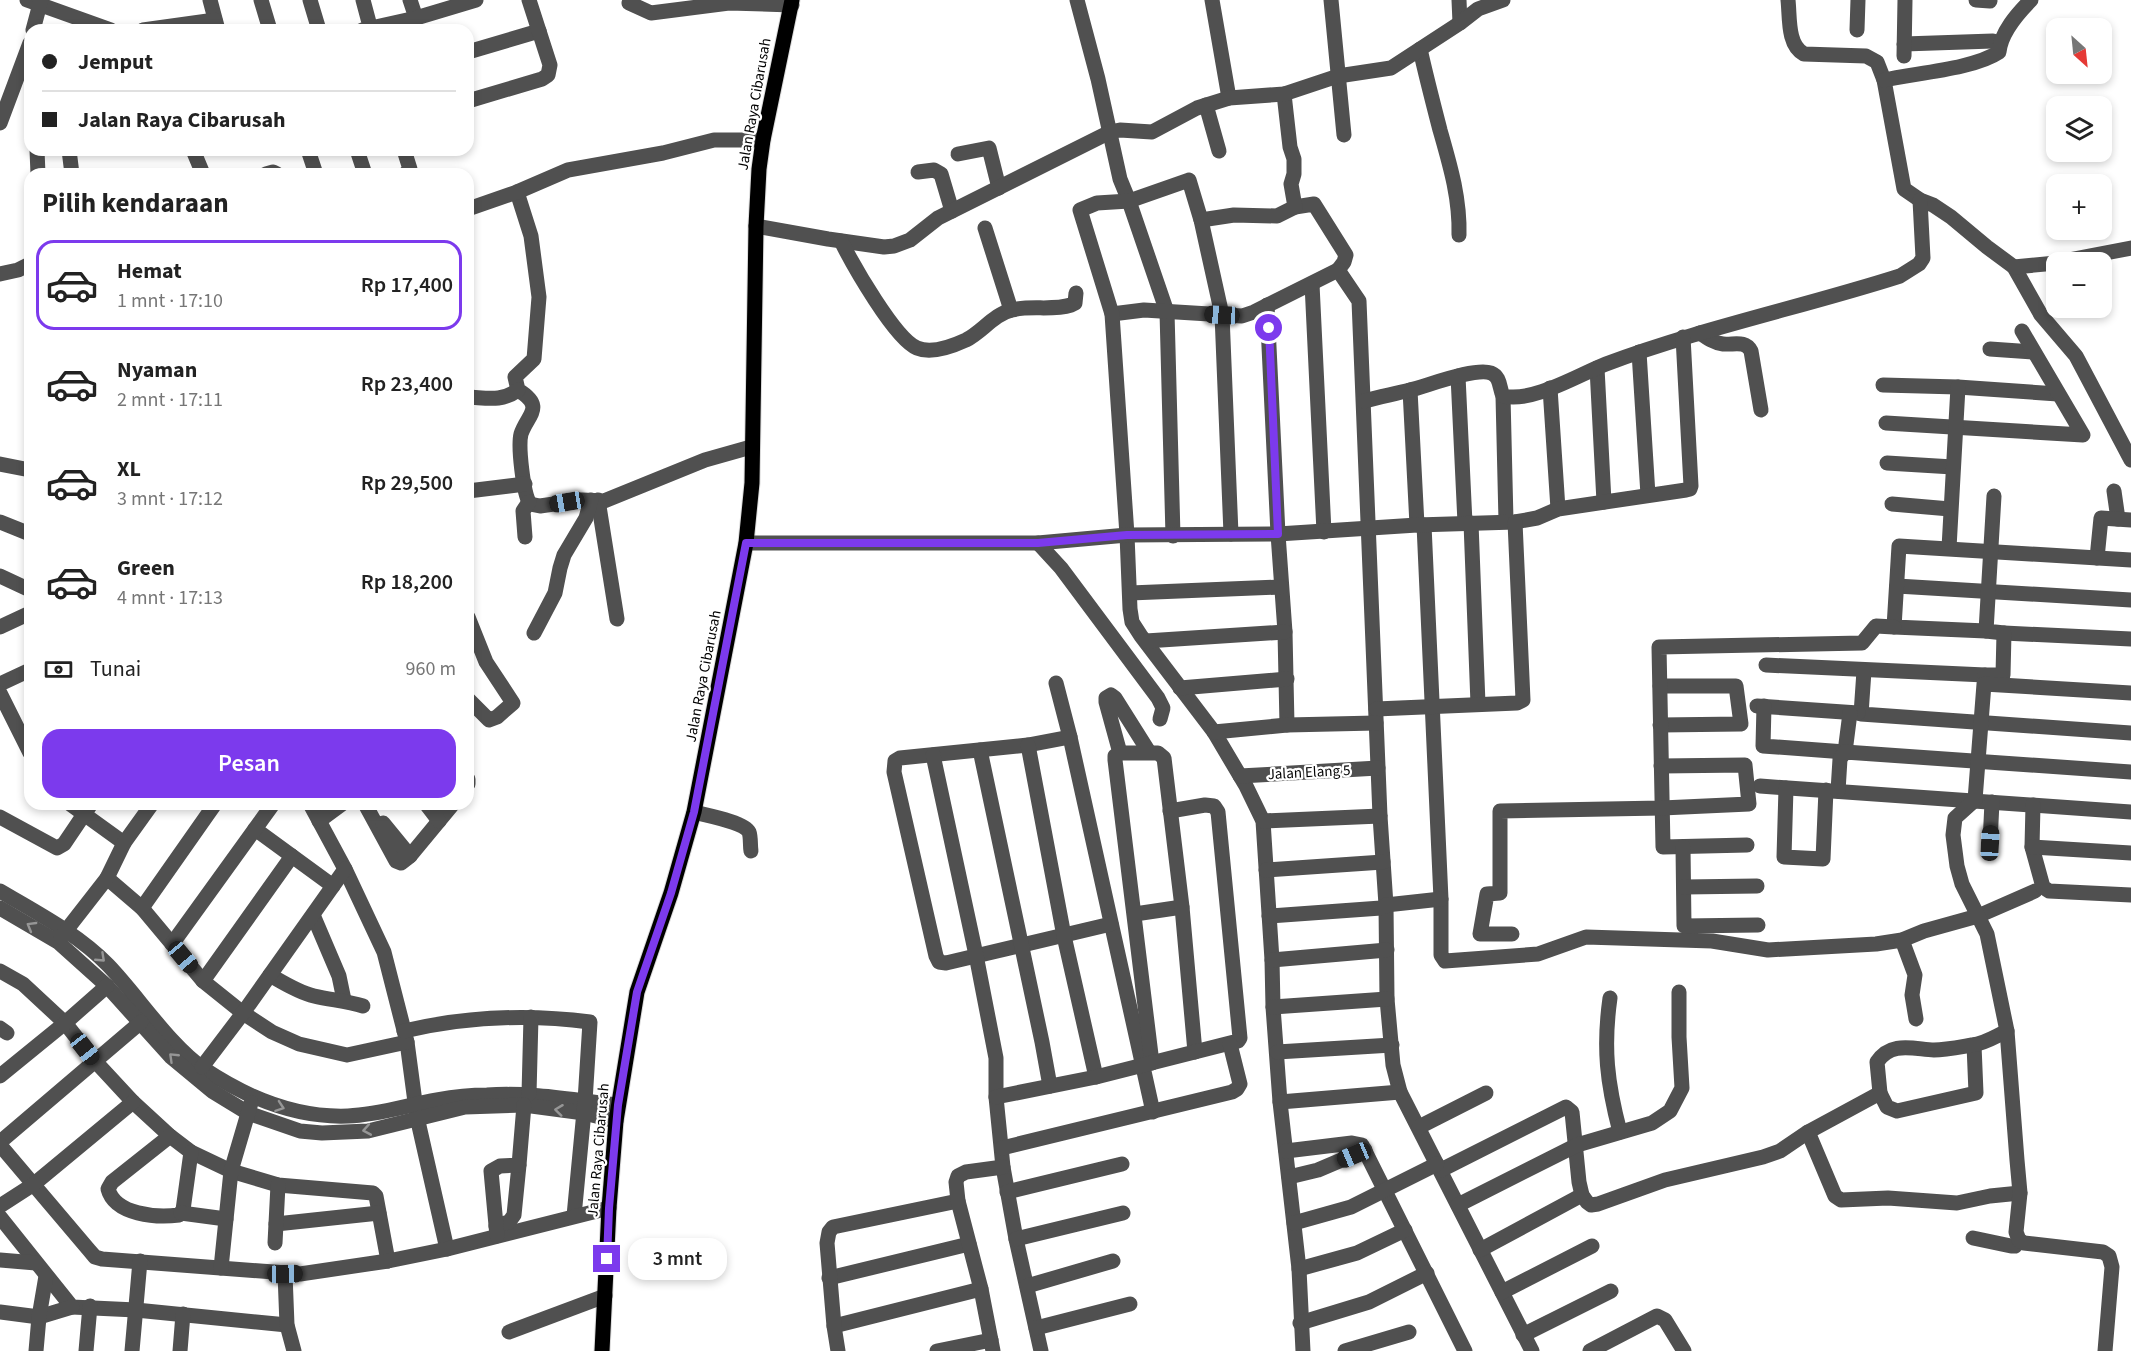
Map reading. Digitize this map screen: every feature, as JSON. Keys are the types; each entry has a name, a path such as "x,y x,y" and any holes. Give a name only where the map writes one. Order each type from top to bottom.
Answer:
{"main road":[{"name":"Jalan Raya Cibarusah","path":"602,1351 616,1121 637,992 671,893 694,812 746,543 752,483 756,226 763,140 792,2"}],"street":[{"path":"210,0 216,24"},
{"path":"261,0 268,24"},
{"path":"310,0 316,24"},
{"path":"363,0 367,24"},
{"path":"410,0 416,18"},
{"path":"390,24 416,18 460,2 476,0"},
{"path":"474,99 543,79 548,75 550,65 529,0"},
{"path":"1077,0 1110,132 1114,159 1167,312 1173,536"},
{"path":"1212,0 1229,98"},
{"path":"1331,0 1344,135"},
{"path":"1458,0 1460,23"},
{"path":"756,226 805,236 884,247 894,246 910,240 938,218 1110,132 1120,130 1152,132 1206,105 1229,98 1284,94 1338,76 1390,68 1478,9 1503,0"},
{"path":"1788,0 1792,40 1798,51 1804,54 1866,56 1877,62 1884,80 1904,189 1951,217 2014,267 2041,315 2076,356 2131,460"},
{"path":"1857,30 1858,0"},
{"path":"1905,0 1904,50 1993,41"},
{"path":"1976,0 1990,1"},
{"path":"1884,80 1991,57 1999,52 2000,41 2006,29 2031,0"},
{"path":"34,24 36,2 95,24"},
{"path":"629,3 651,13 729,3 792,2"},
{"path":"474,50 539,31"},
{"path":"1420,49 1454,176 1460,211 1459,235"},
{"path":"0,123 24,63"},
{"path":"1284,94 1290,147 1294,159 1291,184 1295,207"},
{"path":"1206,105 1219,151"},
{"path":"474,207 517,192 568,170 663,153 714,140 763,140"},
{"path":"957,154 989,148 999,188"},
{"path":"918,172 934,170 941,174 952,211"},
{"path":"1231,534 1222,315 1201,220 1189,180 1130,201 1097,203 1080,210 1112,314 1132,622 1214,732 1263,821 1280,1102 1299,1269 1303,1351"},
{"path":"517,192 531,236 539,297 534,359 515,377 518,390 526,395 531,403 532,411 520,437 529,502 540,506 604,501 705,460 752,447"},
{"path":"1503,396 1524,397 1639,352 1817,299 1864,288 1911,271 1923,258 1920,200"},
{"path":"1112,314 1144,310 1248,315 1338,270 1346,255 1314,204 1311,203 1295,207 1277,216 1234,215 1201,220"},
{"path":"985,228 1011,310"},
{"path":"835,240 907,343 920,350 953,346 969,339 1000,315 1011,310 1066,307 1074,303 1076,293"},
{"path":"2111,252 2131,248"},
{"path":"2014,267 2046,264"},
{"path":"0,274 24,267"},
{"path":"1338,270 1360,305 1380,816 1386,905 1387,999 1393,1065 1400,1092 1532,1351"},
{"path":"1312,284 1324,532"},
{"path":"1268,305 1278,534 1285,632 1287,725"},
{"path":"1886,423 2083,435 2022,331"},
{"path":"1700,333 1722,344 1748,346 1751,351 1761,410"},
{"path":"746,543 1045,542 1127,535 1324,532 1537,518 1558,509 1690,489 1683,338"},
{"path":"1990,349 2033,352"},
{"path":"1639,352 1648,495"},
{"path":"1597,368 1604,502"},
{"path":"1214,732 1433,708 1517,703 1523,700 1503,396 1498,379 1485,371 1364,401"},
{"path":"1458,376 1478,705"},
{"path":"1883,385 1958,387 2058,394"},
{"path":"1949,548 1958,387"},
{"path":"1550,388 1558,509"},
{"path":"474,397 501,399 509,397 518,390"},
{"path":"1410,390 1433,708 1441,899 1441,955 1445,961 1538,954 1586,937 1712,941 1768,950 1876,944 1902,940 1924,931 1978,916 2035,891"},
{"path":"0,464 24,469"},
{"path":"1887,464 1953,467"},
{"path":"474,490 525,484"},
{"path":"2097,558 2101,518 2125,520 2114,491"},
{"path":"1986,631 1994,496"},
{"path":"595,500 617,619"},
{"path":"534,633 555,593 564,555 595,500"},
{"path":"525,537 523,511 529,502"},
{"path":"1892,504 1950,509"},
{"path":"0,522 24,532"},
{"path":"1045,542 1061,568 1158,698 1163,708 1160,719"},
{"path":"1894,627 1899,546 2131,560"},
{"path":"0,576 24,587"},
{"path":"1897,586 2131,600"},
{"path":"1130,592 1281,587"},
{"path":"0,627 24,616"},
{"path":"1748,845 1663,847 1659,647 1862,643 1876,626 2131,639"},
{"path":"474,632 486,662 513,701 512,705 489,720 474,708"},
{"path":"1146,641 1285,632"},
{"path":"2003,675 2004,633"},
{"path":"1766,665 1984,679 2131,693"},
{"path":"0,667 2,686 24,739"},
{"path":"1786,788 1784,856 1823,859 1832,790 1856,713 1864,670"},
{"path":"2,686 24,673"},
{"path":"1984,679 2003,675 2131,683"},
{"path":"1180,688 1287,679"},
{"path":"1984,679 1975,801 1955,818 1953,835 1962,884 1987,934 2007,1031 2020,1193 2016,1232 2019,1240 2024,1243 2103,1252 2109,1256 2112,1267 2105,1351"},
{"path":"1056,683 1111,924 1147,1064"},
{"path":"1659,686 1736,686 1741,724 1660,725"},
{"path":"1120,753 1106,702 1106,698 1111,695 1149,752"},
{"path":"2131,733 1760,706 1763,746 2131,772"},
{"path":"1070,737 1028,745 900,758 895,761 894,772 936,956 942,963 1111,924"},
{"path":"1028,745 1064,936 1095,1077"},
{"path":"980,750 1050,1086"},
{"path":"1153,1112 1135,914 1115,760 1115,756 1120,753 1161,753 1164,758 1196,1052"},
{"path":"933,755 996,1058 996,1097 1003,1167 1016,1239 1041,1351"},
{"path":"1512,934 1480,934 1487,894 1500,893 1500,811 1749,804 1746,765 1661,766"},
{"name":"Jalan Elang 5","path":"1240,776 1378,768"},
{"path":"1760,786 2131,812"},
{"path":"1990,843 1992,802"},
{"path":"996,1097 1095,1077 1230,1044 1240,1038 1218,812 1214,806 1204,805 1170,811"},
{"path":"2033,805 2032,847 2040,882 2049,891 2131,894"},
{"path":"0,817 57,848 64,844 87,810"},
{"path":"89,810 124,843"},
{"path":"61,936 107,878 124,843 148,810"},
{"path":"142,908 211,810"},
{"path":"172,944 269,810"},
{"path":"313,810 345,869 384,952 405,1036 416,1111 447,1249"},
{"path":"319,821 334,810"},
{"path":"369,810 396,861 401,863 410,856 448,810"},
{"path":"431,810 439,821"},
{"path":"694,812 745,828 749,833 751,851"},
{"path":"1263,821 1380,816"},
{"path":"255,829 333,886"},
{"path":"1683,847 1684,926 1758,925"},
{"path":"2032,847 2131,854"},
{"path":"203,981 292,856"},
{"path":"1266,870 1383,862"},
{"path":"202,1067 345,869"},
{"path":"107,878 142,908 203,981 243,1013 272,1032 299,1044 347,1056 405,1036 429,1025 531,1017 590,1022 585,1107 574,1216"},
{"path":"1684,887 1757,886"},
{"path":"0,891 61,936 171,1057 196,1078 248,1113 300,1131 322,1133 368,1131 416,1111"},
{"path":"1269,916 1381,908 1386,905 1441,899"},
{"path":"1135,914 1182,907"},
{"path":"0,908 97,954 177,1044 202,1067 228,1084 285,1109 329,1116 348,1116 526,1100 585,1107 618,1105"},
{"path":"313,915 339,976 344,1000"},
{"path":"1902,940 1915,975 1912,995 1916,1019"},
{"path":"1272,960 1387,950"},
{"path":"0,971 23,984 65,1023 95,1061 134,1101 170,1136 191,1152 231,1171 278,1185 373,1193 376,1196 388,1261"},
{"path":"270,975 298,991 363,1006"},
{"path":"0,1076 106,986"},
{"path":"1458,1205 1577,1145 1652,1123 1663,1117 1674,1105 1682,1088 1679,992"},
{"path":"1610,998 1606,1026 1606,1053 1610,1093 1620,1132"},
{"path":"1273,1007 1387,999"},
{"path":"497,1231 514,1215 526,1100 531,1017"},
{"path":"141,1022 0,1144 95,1257 300,1274 388,1261 447,1249 497,1231 609,1208"},
{"path":"1974,1045 1976,1093 1897,1111 1887,1107 1880,1093 1877,1062 1885,1053 1895,1048 1917,1047 1934,1050 1974,1045 2007,1031"},
{"path":"1002,1148 1153,1112 1237,1089 1240,1084 1230,1044"},
{"path":"1277,1052 1392,1045"},
{"path":"1280,1102 1400,1092"},
{"path":"1419,1127 1486,1093"},
{"path":"1294,1224 1351,1207 1385,1189 1439,1167 1566,1107 1572,1112 1582,1195 1592,1205 1665,1179 1780,1151 1808,1132 1880,1093"},
{"path":"222,1268 231,1171 253,1096"},
{"path":"0,1206 34,1184 134,1101"},
{"path":"585,1107 616,1121"},
{"path":"1808,1132 1835,1196 1841,1200 1888,1198 1957,1203 2020,1193"},
{"path":"170,1136 112,1182 108,1189 113,1198 126,1209 134,1212 171,1216 181,1213 226,1219"},
{"path":"1286,1151 1352,1143 1362,1145 1465,1351"},
{"path":"1289,1177 1324,1167 1365,1150"},
{"path":"181,1213 191,1152"},
{"path":"1007,1192 1122,1164"},
{"path":"497,1231 492,1171 500,1166 519,1165"},
{"path":"937,1351 992,1346 981,1289 958,1201 956,1182 958,1176 966,1172 1003,1167"},
{"path":"275,1243 278,1185"},
{"path":"1480,1250 1582,1195"},
{"path":"838,1351 829,1278 827,1238 833,1227 958,1201"},
{"path":"276,1224 379,1213"},
{"path":"1016,1239 1123,1213"},
{"path":"0,1218 72,1307"},
{"path":"1299,1269 1358,1253 1405,1230"},
{"path":"1973,1238 2011,1246 2019,1240"},
{"path":"829,1278 969,1244"},
{"path":"1502,1292 1592,1246"},
{"path":"0,1260 36,1263"},
{"path":"132,1351 140,1261"},
{"path":"1027,1286 1113,1262"},
{"path":"1300,1323 1369,1302 1426,1273"},
{"path":"285,1274 287,1325 294,1351"},
{"path":"36,1351 46,1276"},
{"path":"834,1326 981,1289"},
{"path":"1523,1335 1611,1291"},
{"path":"509,1332 605,1296"},
{"path":"1036,1328 1130,1304"},
{"path":"86,1351 90,1306"},
{"path":"0,1312 39,1317 72,1307 90,1306 287,1325"},
{"path":"180,1351 183,1314"},
{"path":"1590,1351 1658,1316 1665,1320 1684,1351"},
{"path":"1345,1351 1409,1332"}],"route":[{"path":"607,1259 618,1105 637,992 671,893 694,812 746,543 1038,543 1127,535 1278,534 1269,328"}]}
